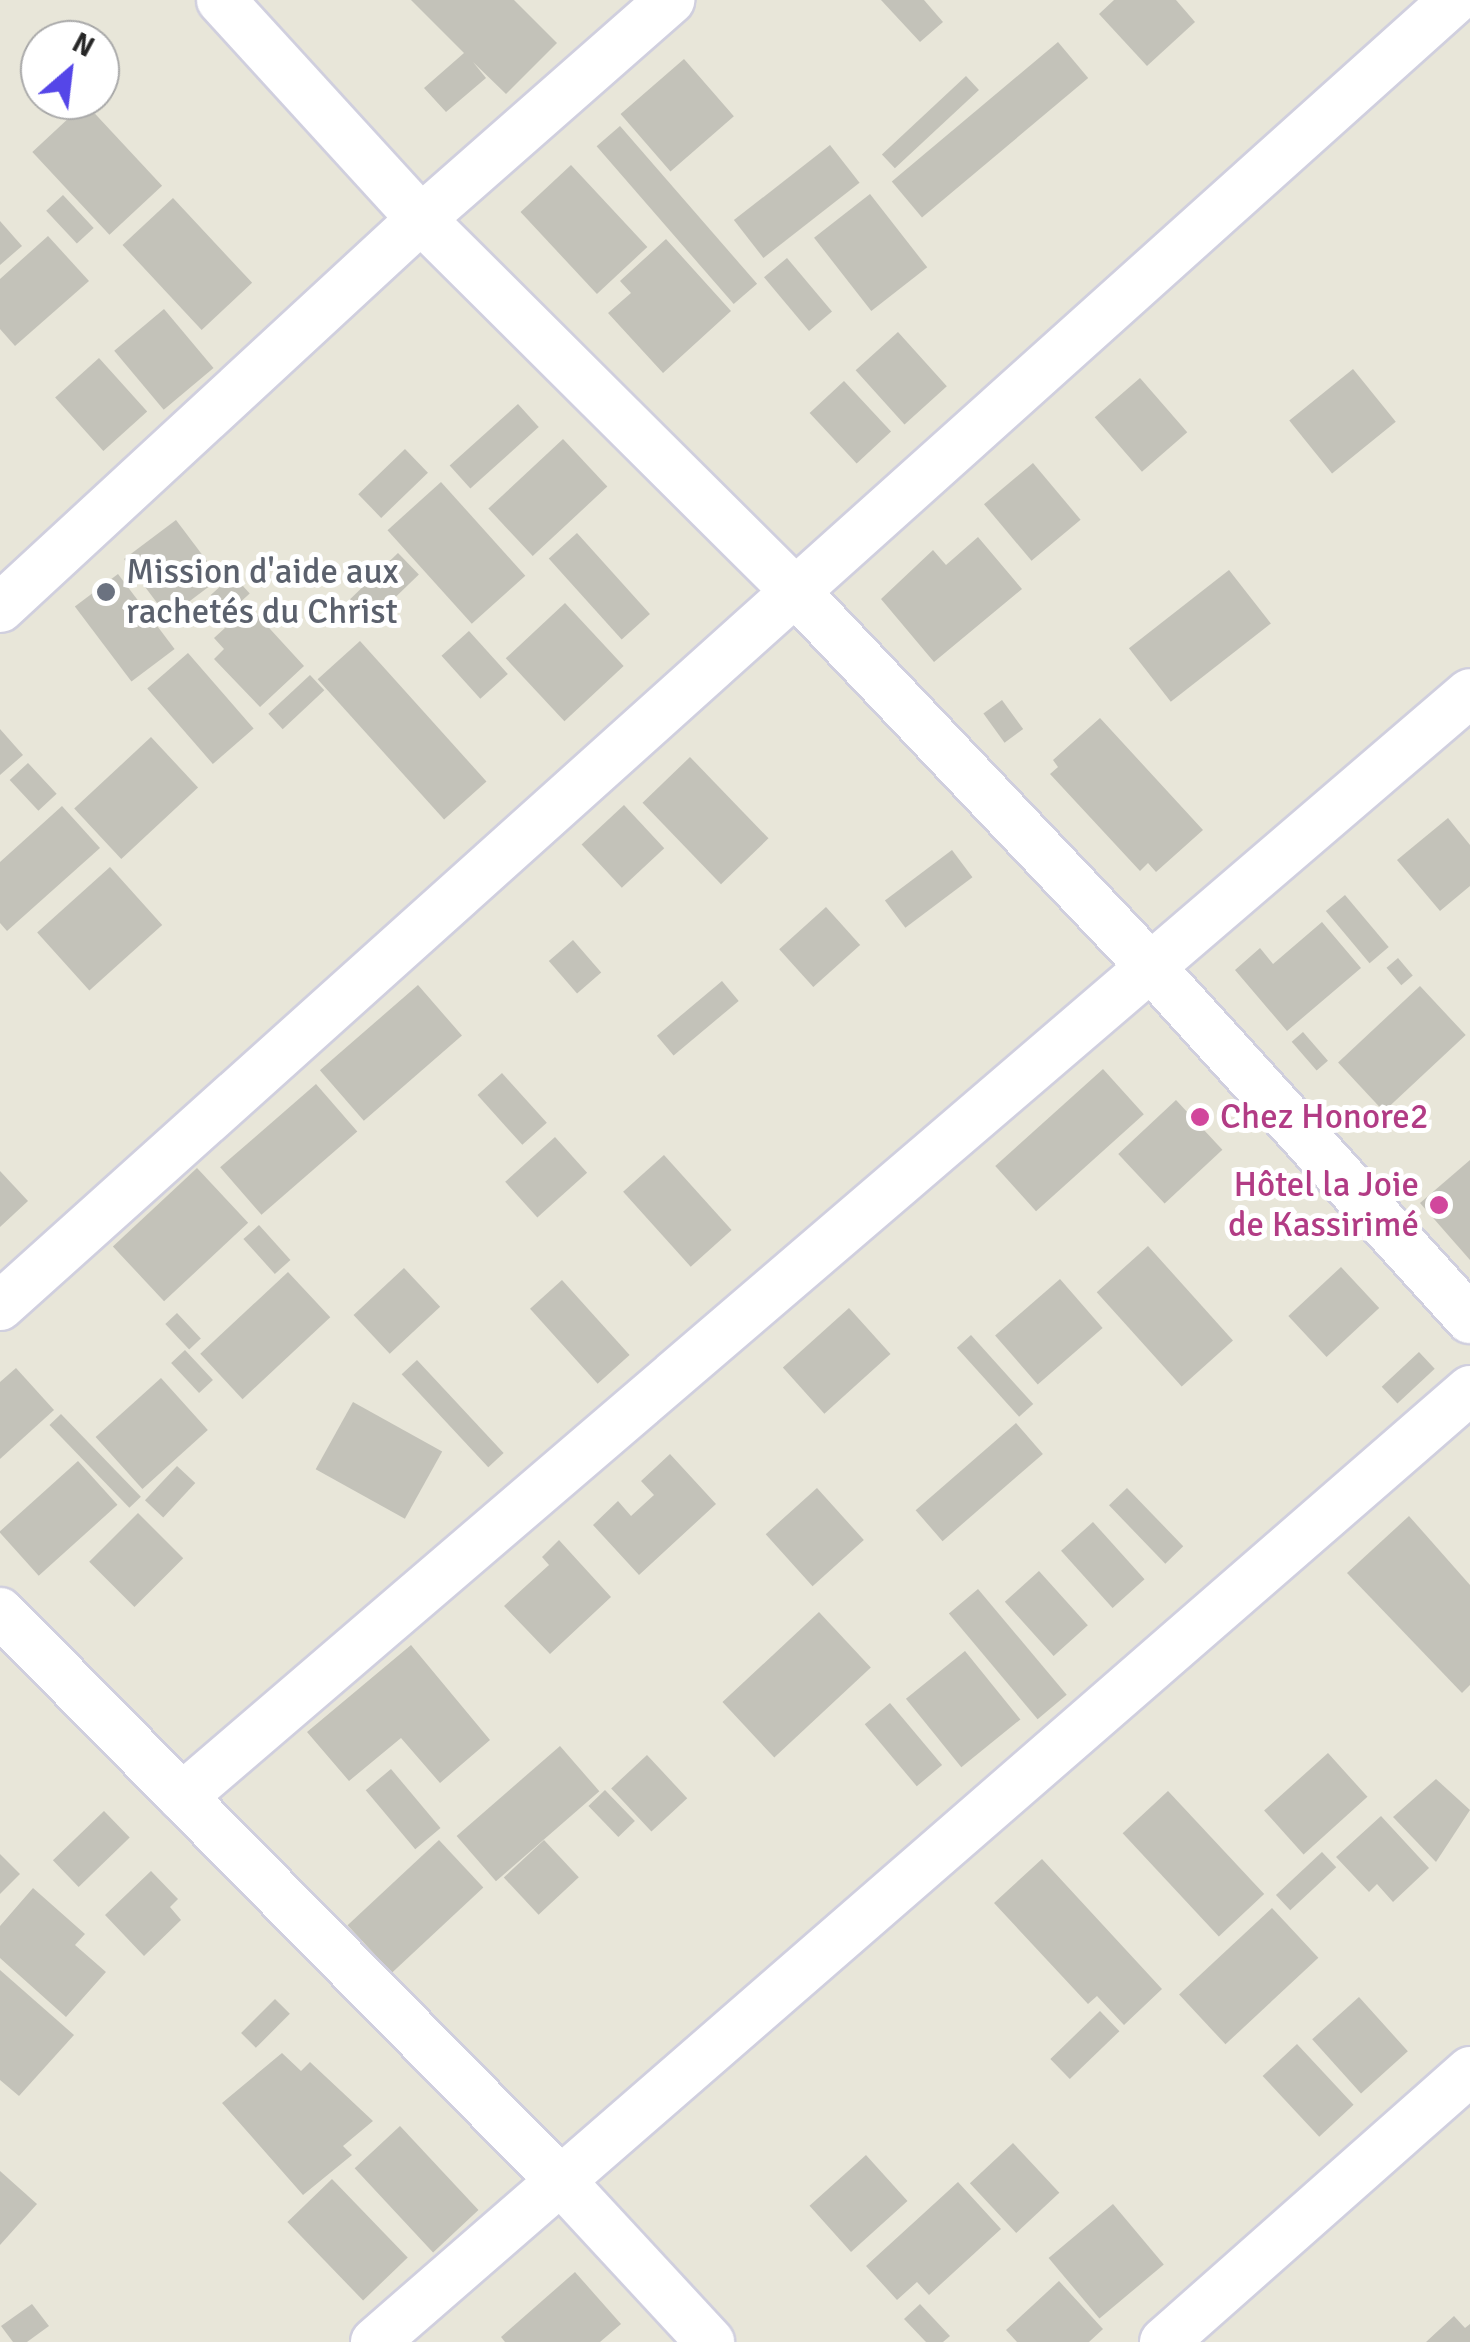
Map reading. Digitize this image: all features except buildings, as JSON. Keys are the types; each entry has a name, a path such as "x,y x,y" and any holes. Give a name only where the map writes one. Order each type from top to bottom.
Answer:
{"street":[{"path":"221,0 421,219 792,588 1149,964 1470,1319"},
{"path":"0,608 421,219 670,0"},
{"path":"0,1306 792,588 1454,0"},
{"path":"182,1797 1149,964 1470,693"},
{"path":"375,2342 1470,1390"},
{"path":"0,1612 560,2180 710,2342"},
{"path":"1164,2342 1470,2071"}],"place":[{"name":"Mission d'aide aux rachetés du Christ","path":"106,592"},
{"name":"Chez Honore2","path":"1200,1117"},
{"name":"Hôtel la Joie de Kassirimé","path":"1439,1205"}]}
